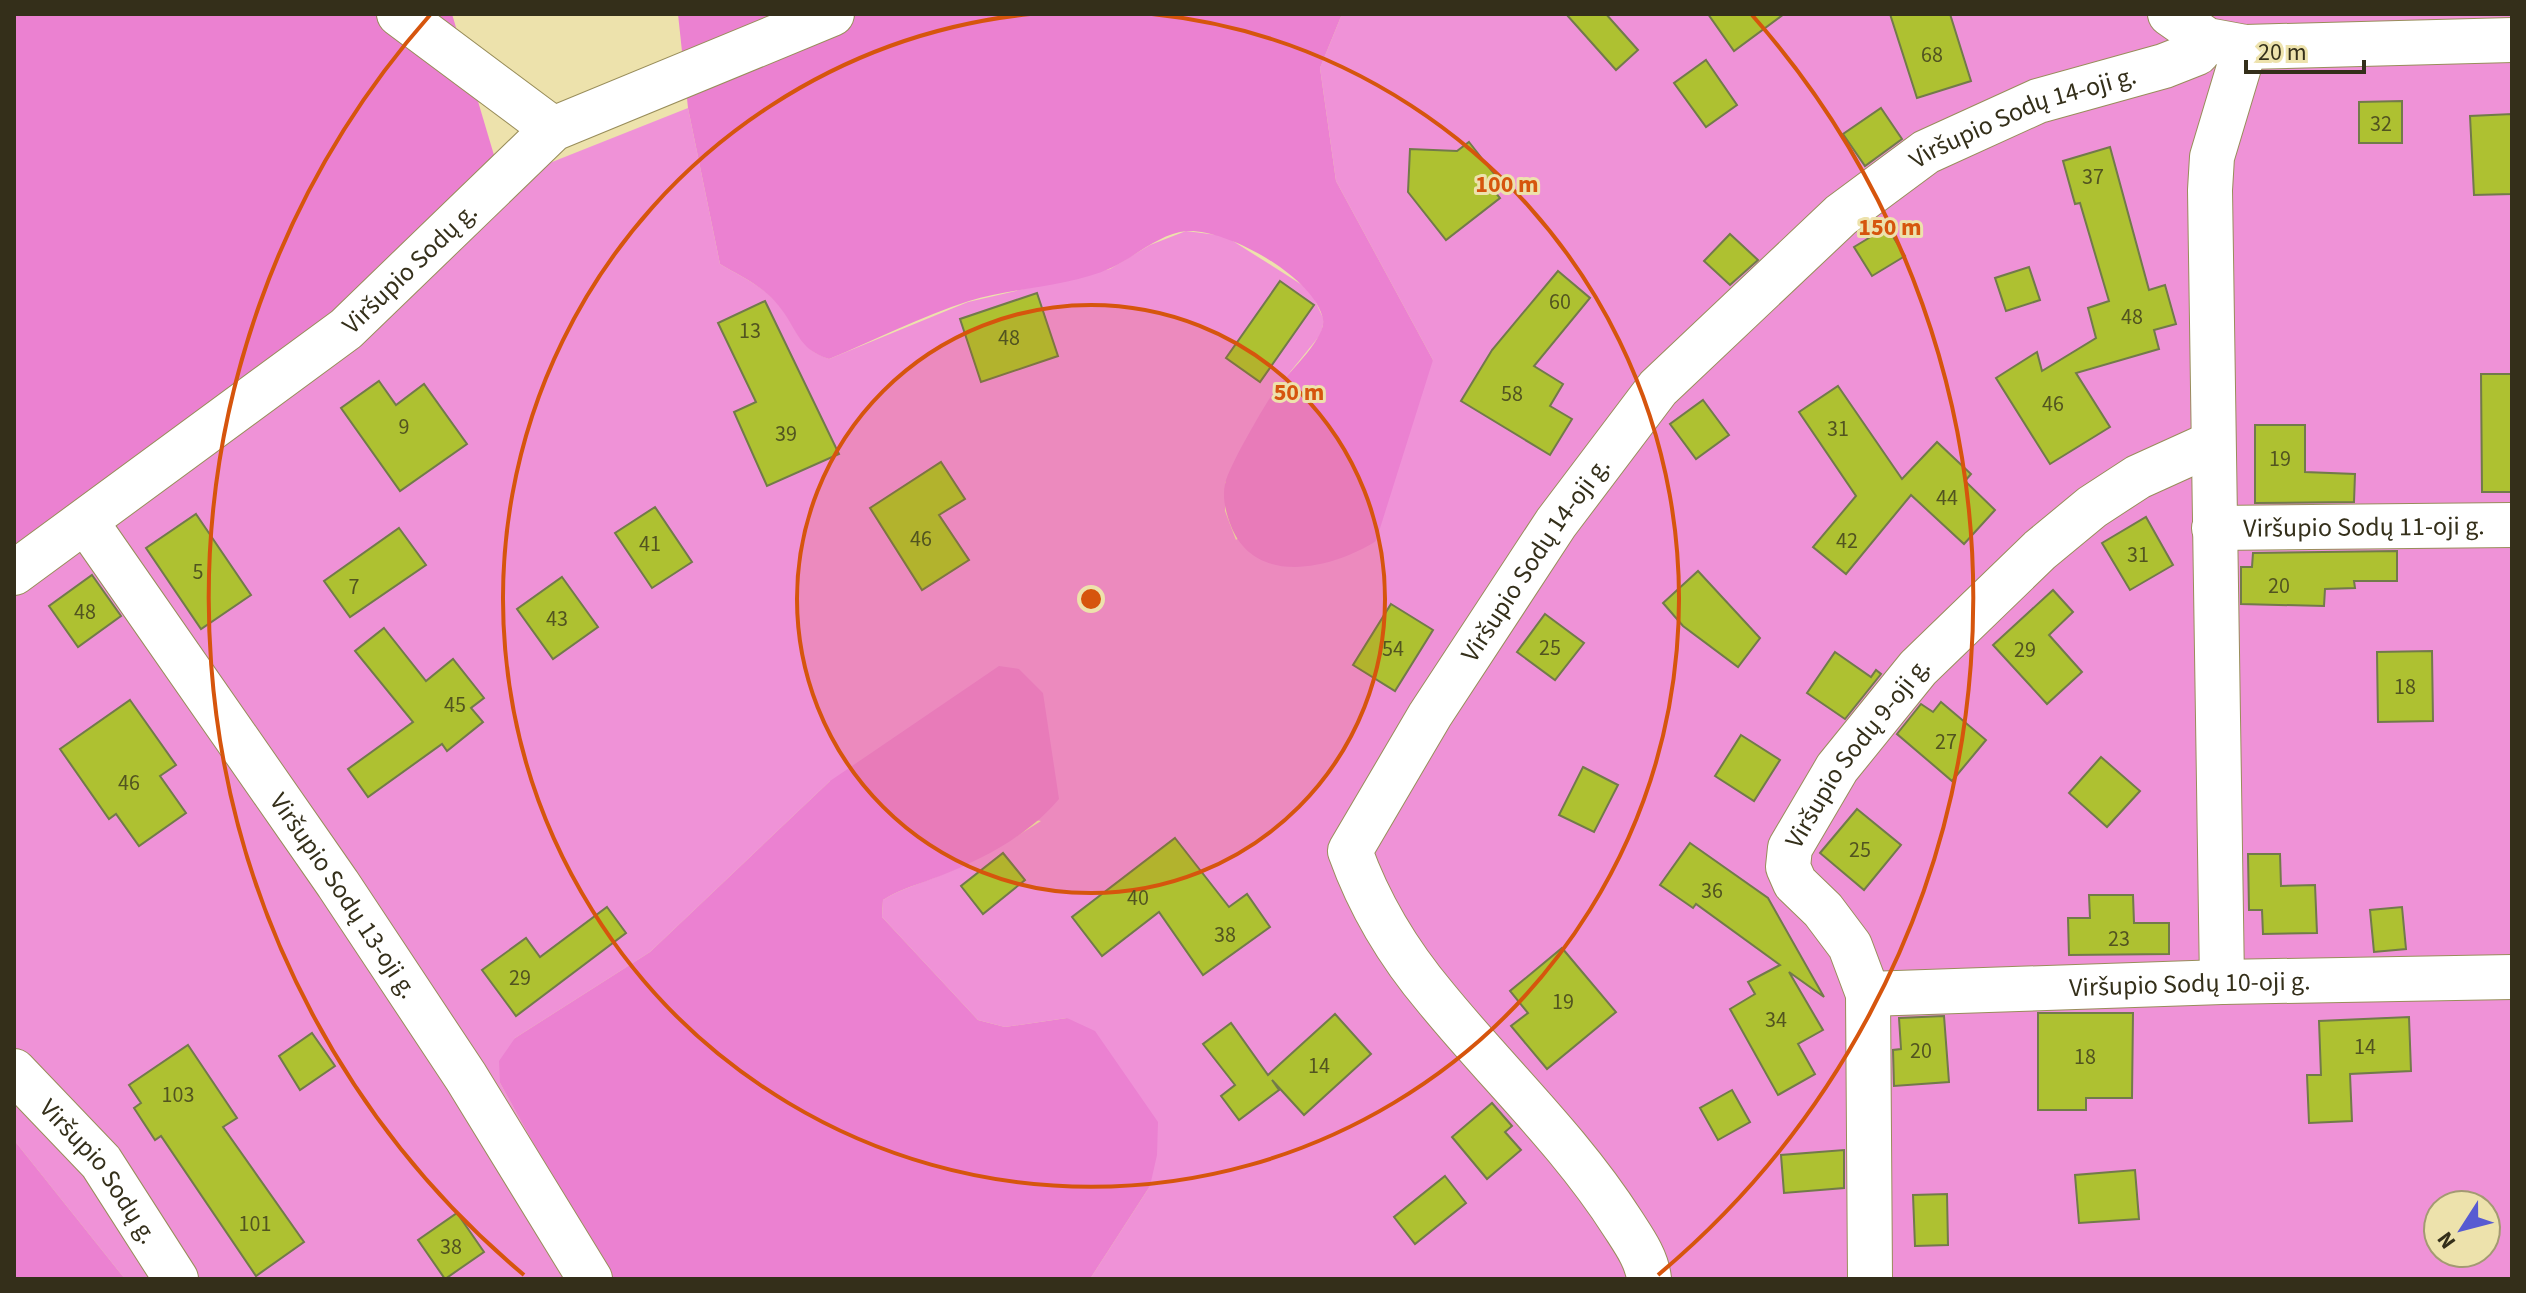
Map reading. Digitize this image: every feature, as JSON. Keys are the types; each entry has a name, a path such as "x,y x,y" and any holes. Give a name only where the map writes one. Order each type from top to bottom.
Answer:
{"street":[{"path":"399,14 553,129"},
{"name":"Viršupio Sodų g.","path":"14,573 346,329 553,129 832,14"},
{"path":"2170,14 2226,43 2498,31"},
{"path":"2222,982 2214,528 2212,157 2226,43"},
{"name":"Viršupio Sodų 14-oji g.","path":"1649,1279 1648,1268 1631,1236 1580,1163 1403,956 1364,892 1350,851 1430,715 1556,523 1658,388 1841,215 1926,152 2038,101 2164,66 2226,43"},
{"name":"Viršupio Sodų 9-oji g.","path":"1870,1279 1868,994 1850,946 1823,910 1795,883 1788,867 1790,848 1837,768 1918,668 2040,550 2092,507 2138,477 2213,443"},
{"name":"Viršupio Sodų 13-oji g.","path":"86,522 355,910 466,1077 590,1279"},
{"name":"Viršupio Sodų 11-oji g.","path":"2214,528 2512,525"},
{"name":"Viršupio Sodų 10-oji g.","path":"1868,994 2222,982 2512,977"},
{"name":"Viršupio Sodų g.","path":"14,1071 101,1162 176,1279"}],"shaded area":[{"path":"14,14 452,14 502,182 304,336 14,545"},
{"path":"678,14 1342,14 1320,68 1336,181 1433,360 1376,541 1358,551 1317,565 1276,565 1258,558 1242,545 1231,526 1224,495 1233,465 1273,393 1319,336 1323,319 1304,287 1287,272 1267,258 1224,238 1204,232 1177,233 1095,274 969,301 829,359 810,350 772,298 720,264 688,108"},
{"path":"1342,14 2512,14 2512,1279 1090,1279 1150,1186 1067,1018 1005,1027 978,1020 882,917 883,900 967,863 1041,821 830,781 650,952 515,1038 500,1083 608,1279 125,1279 14,1140 14,545 304,336 502,182 688,108 720,264 765,292 785,313 804,343 829,359 968,302 1110,269 1150,245 1186,231 1225,236 1310,290 1324,320 1321,334 1273,393 1225,483 1225,511 1236,540 1433,360 1336,181 1320,68"},
{"path":"999,666 1019,669 1043,693 1059,799 1020,835 989,854 883,900 882,917 978,1020 1005,1027 1067,1018 1095,1031 1158,1122 1157,1155 1150,1186 1090,1279 608,1279 500,1083 499,1061 515,1038 650,952 830,781"},
{"path":"14,1140 125,1279 14,1279"}],"building":[{"path":"1566,14 1606,14 1638,50 1616,70"},
{"path":"1708,14 1784,14 1734,51"},
{"path":"1890,14 1950,14 1971,81 1917,98"},
{"path":"1706,60 1737,105 1706,127 1674,83"},
{"path":"2402,101 2402,143 2359,143 2359,102"},
{"path":"1881,108 1902,139 1865,166 1843,134"},
{"path":"2512,114 2512,194 2474,195 2470,116"},
{"path":"1469,142 1502,184 1494,191 1500,198 1446,240 1408,192 1410,149 1457,151"},
{"path":"2110,147 2149,290 2165,285 2176,324 2154,330 2159,349 2076,373 2110,427 2050,464 1996,378 2037,352 2042,371 2096,338 2088,308 2109,301 2080,203 2075,204 2063,161"},
{"path":"1887,227 1905,256 1872,276 1854,247"},
{"path":"1730,234 1758,260 1730,285 1704,261"},
{"path":"2029,267 2040,300 2006,311 1995,278"},
{"path":"1558,271 1590,298 1534,366 1563,384 1550,406 1572,419 1550,455 1461,401 1492,350"},
{"path":"1280,281 1314,305 1260,382 1226,358"},
{"path":"1037,293 1058,356 981,382 960,319"},
{"path":"765,301 839,454 767,486 734,412 756,402 718,323"},
{"path":"2481,374 2512,374 2512,492 2482,492"},
{"path":"379,381 396,405 424,384 467,444 400,491 341,408"},
{"path":"1838,386 1902,479 1937,442 1971,474 1965,481 1995,510 1964,544 1911,495 1846,574 1813,547 1856,496 1799,412"},
{"path":"1703,400 1729,435 1696,459 1670,424"},
{"path":"2255,425 2305,425 2305,472 2355,474 2354,502 2255,503"},
{"path":"941,462 965,499 939,515 969,560 922,590 870,508"},
{"path":"655,507 692,562 652,588 615,533"},
{"path":"196,514 251,595 201,629 146,548"},
{"path":"2146,517 2173,565 2130,590 2102,543"},
{"path":"399,528 426,565 350,617 324,581"},
{"path":"2397,551 2397,581 2354,581 2355,588 2325,589 2324,606 2241,604 2241,567 2252,567 2253,553"},
{"path":"1698,571 1760,638 1738,667 1683,626 1663,603"},
{"path":"92,575 121,616 78,647 49,606"},
{"path":"562,577 598,627 553,659 517,609"},
{"path":"2053,590 2073,612 2049,635 2082,672 2047,704 1993,645"},
{"path":"1391,604 1433,630 1395,691 1353,665"},
{"path":"1545,614 1584,643 1555,680 1517,652"},
{"path":"384,628 426,681 453,659 484,698 471,708 483,722 447,751 442,744 368,797 348,769 413,722 355,651"},
{"path":"2432,651 2433,721 2378,722 2377,652"},
{"path":"1835,652 1871,677 1876,670 1881,674 1845,719 1807,693"},
{"path":"130,700 176,765 160,776 186,813 139,846 116,814 109,819 60,749"},
{"path":"1941,702 1986,740 1952,781 1897,734 1921,704 1933,712"},
{"path":"1741,735 1780,760 1754,801 1715,776"},
{"path":"2101,757 2140,791 2107,827 2069,793"},
{"path":"1583,767 1618,785 1594,832 1559,815"},
{"path":"1857,809 1901,845 1864,890 1820,853"},
{"path":"1175,838 1229,907 1247,894 1270,927 1203,975 1159,912 1102,956 1072,917"},
{"path":"1690,843 1768,898 1824,997 1789,972 1823,1030 1798,1044 1815,1074 1778,1095 1730,1009 1755,994 1748,982 1780,965 1696,904 1693,908 1660,885"},
{"path":"1003,853 1025,880 983,914 961,886"},
{"path":"2248,854 2280,854 2281,886 2315,885 2317,933 2263,934 2262,910 2249,910"},
{"path":"2089,895 2133,895 2134,923 2169,923 2169,954 2069,955 2068,918 2090,918"},
{"path":"607,907 626,933 516,1016 482,970 526,938 540,957"},
{"path":"2402,907 2406,949 2374,952 2370,910"},
{"path":"1562,948 1616,1012 1547,1069 1511,1026 1528,1013 1510,991"},
{"path":"2038,1013 2133,1013 2132,1098 2086,1098 2086,1110 2038,1110"},
{"path":"1335,1014 1371,1054 1304,1115 1272,1080 1279,1090 1239,1120 1221,1096 1235,1085 1203,1044 1231,1023 1268,1075"},
{"path":"1944,1016 1949,1082 1894,1086 1893,1050 1901,1049 1899,1018"},
{"path":"2409,1017 2411,1071 2350,1074 2352,1121 2309,1123 2307,1075 2321,1075 2319,1021"},
{"path":"312,1033 335,1066 300,1090 279,1056"},
{"path":"188,1045 237,1118 223,1127 304,1242 256,1276 161,1136 155,1140 134,1108 141,1103 129,1085"},
{"path":"1732,1090 1750,1122 1718,1140 1700,1108"},
{"path":"1492,1103 1512,1126 1505,1132 1521,1150 1487,1179 1452,1137"},
{"path":"1844,1150 1844,1188 1784,1193 1781,1155"},
{"path":"2135,1170 2139,1219 2079,1223 2075,1175"},
{"path":"1445,1176 1466,1203 1415,1244 1394,1217"},
{"path":"1947,1194 1948,1245 1915,1246 1913,1195"},
{"path":"457,1213 484,1252 445,1279 418,1240"}]}
